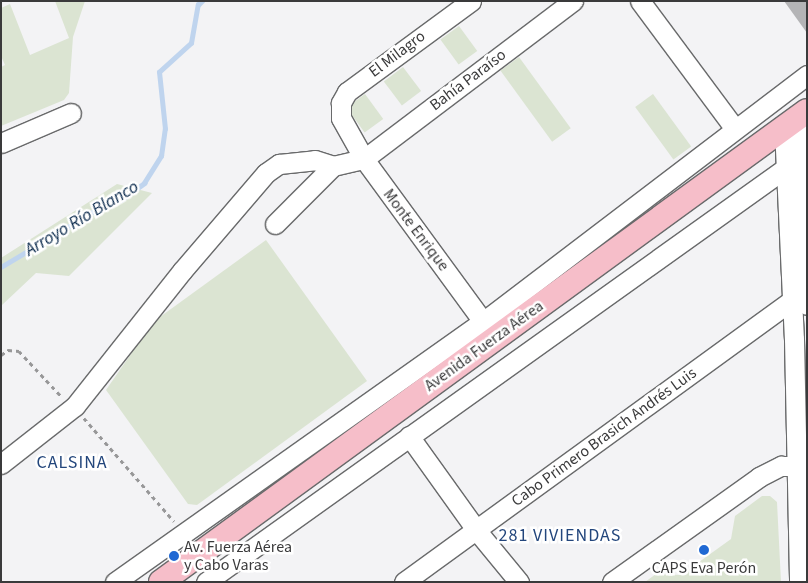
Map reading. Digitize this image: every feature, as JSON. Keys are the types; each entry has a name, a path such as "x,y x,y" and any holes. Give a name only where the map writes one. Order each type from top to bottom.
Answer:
{"main road":[{"name":"Avenida Fuerza Aérea","path":"162,581 489,330 682,202 797,118"}],"street":[{"name":"El Milagro","path":"341,118 341,103 347,92 471,1"},
{"name":"Bahía Paraíso","path":"364,159 573,1"},
{"path":"640,1 735,129"},
{"path":"114,582 184,532 489,330 735,129 807,75"},
{"path":"1,143 71,113"},
{"name":"Monte Enrique","path":"341,118 364,159 489,330"},
{"path":"797,118 787,167 800,212"},
{"path":"797,118 802,301 800,339 801,473 799,582"},
{"path":"1,464 74,406 182,271 266,173 279,164 296,161 315,160 333,166 364,159"},
{"path":"275,224 333,166"},
{"path":"206,582 787,167"},
{"name":"Cabo Primero Brasich Andrés Luis","path":"404,582 802,301"},
{"path":"409,436 476,530 518,582"},
{"path":"612,582 759,477 801,473"}],"path":[{"path":"1,355 8,350 19,350 74,406 184,532"}],"green space":[{"path":"55,1 85,1 73,37 69,93 64,100 1,126 1,67 5,65 1,56 1,8 10,4 30,55 69,38"},
{"path":"459,26 477,51 459,65 440,40"},
{"path":"519,57 571,128 552,142 500,71"},
{"path":"403,67 421,91 402,105 384,81"},
{"path":"365,94 383,119 365,133 346,108"},
{"path":"653,94 691,147 673,160 635,107"},
{"path":"117,184 152,193 69,276 36,273 1,306 1,258"},
{"path":"266,240 367,381 197,505 188,504 106,390 153,322"},
{"path":"762,496 770,496 777,502 781,582 645,582 656,574 681,575 731,539 735,516"}],"building":[{"path":"784,1 807,1 807,33"}],"waterway":[{"name":"Arroyo Río Blanco","path":"1,267 99,208 121,200 144,183 161,156 165,129 159,72 191,43 198,5 202,1"}],"place":[{"name":"CAPS Eva Perón","path":"704,550"},
{"name":"Av. Fuerza Aérea y Cabo Varas","path":"174,556"}],"district":[{"name":"CALSINA","path":"72,463"},
{"name":"281 VIVIENDAS","path":"560,536"}]}
